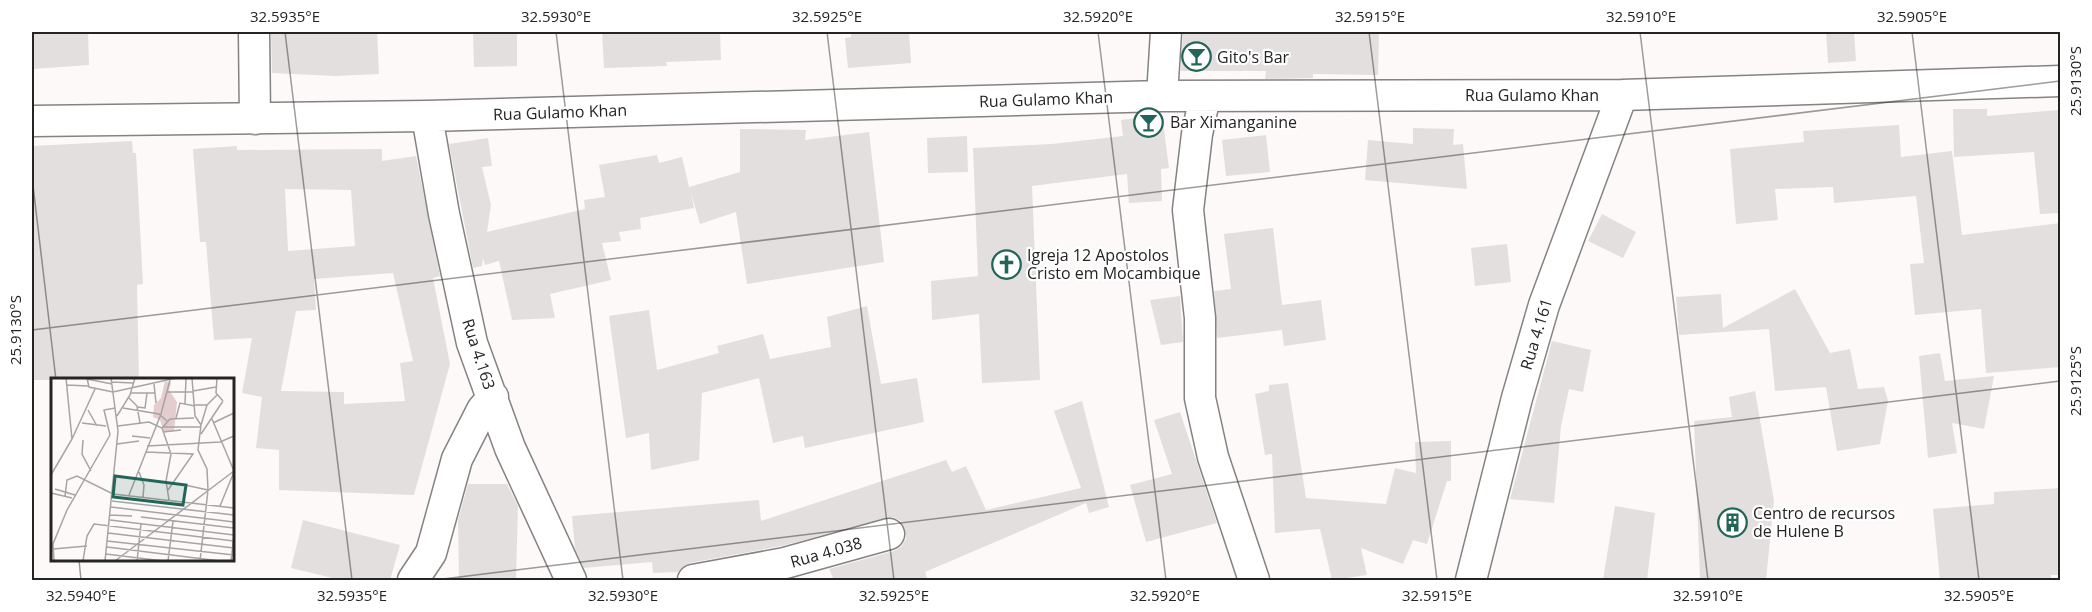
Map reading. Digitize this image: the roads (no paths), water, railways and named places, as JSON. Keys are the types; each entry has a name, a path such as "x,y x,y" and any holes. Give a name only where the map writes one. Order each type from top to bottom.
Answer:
{"street":[{"path":"254,32 255,119"},
{"path":"1162,96 1166,32"},
{"name":"Rua Gulamo Khan","path":"32,121 428,116 1162,96 1622,95 2061,81"},
{"name":"Rua 4.161","path":"1471,580 1517,398 1544,305 1622,95"},
{"path":"1205,96 1197,134 1188,210 1200,318 1200,398 1213,457 1254,580"},
{"name":"Rua 4.163","path":"428,116 444,214 472,343 510,448 571,580"},
{"path":"413,580 431,553 457,459 482,410 493,397"},
{"name":"Rua 4.038","path":"693,580 785,563 889,534"}],"place":[{"name":"Gito's Bar","path":"1196,57"},
{"name":"Bar Ximanganine","path":"1149,122"},
{"name":"Igreja 12 Apostolos Cristo em Mocambique","path":"1006,264"},
{"name":"Centro de recursos de Hulene B","path":"1732,522"}]}
